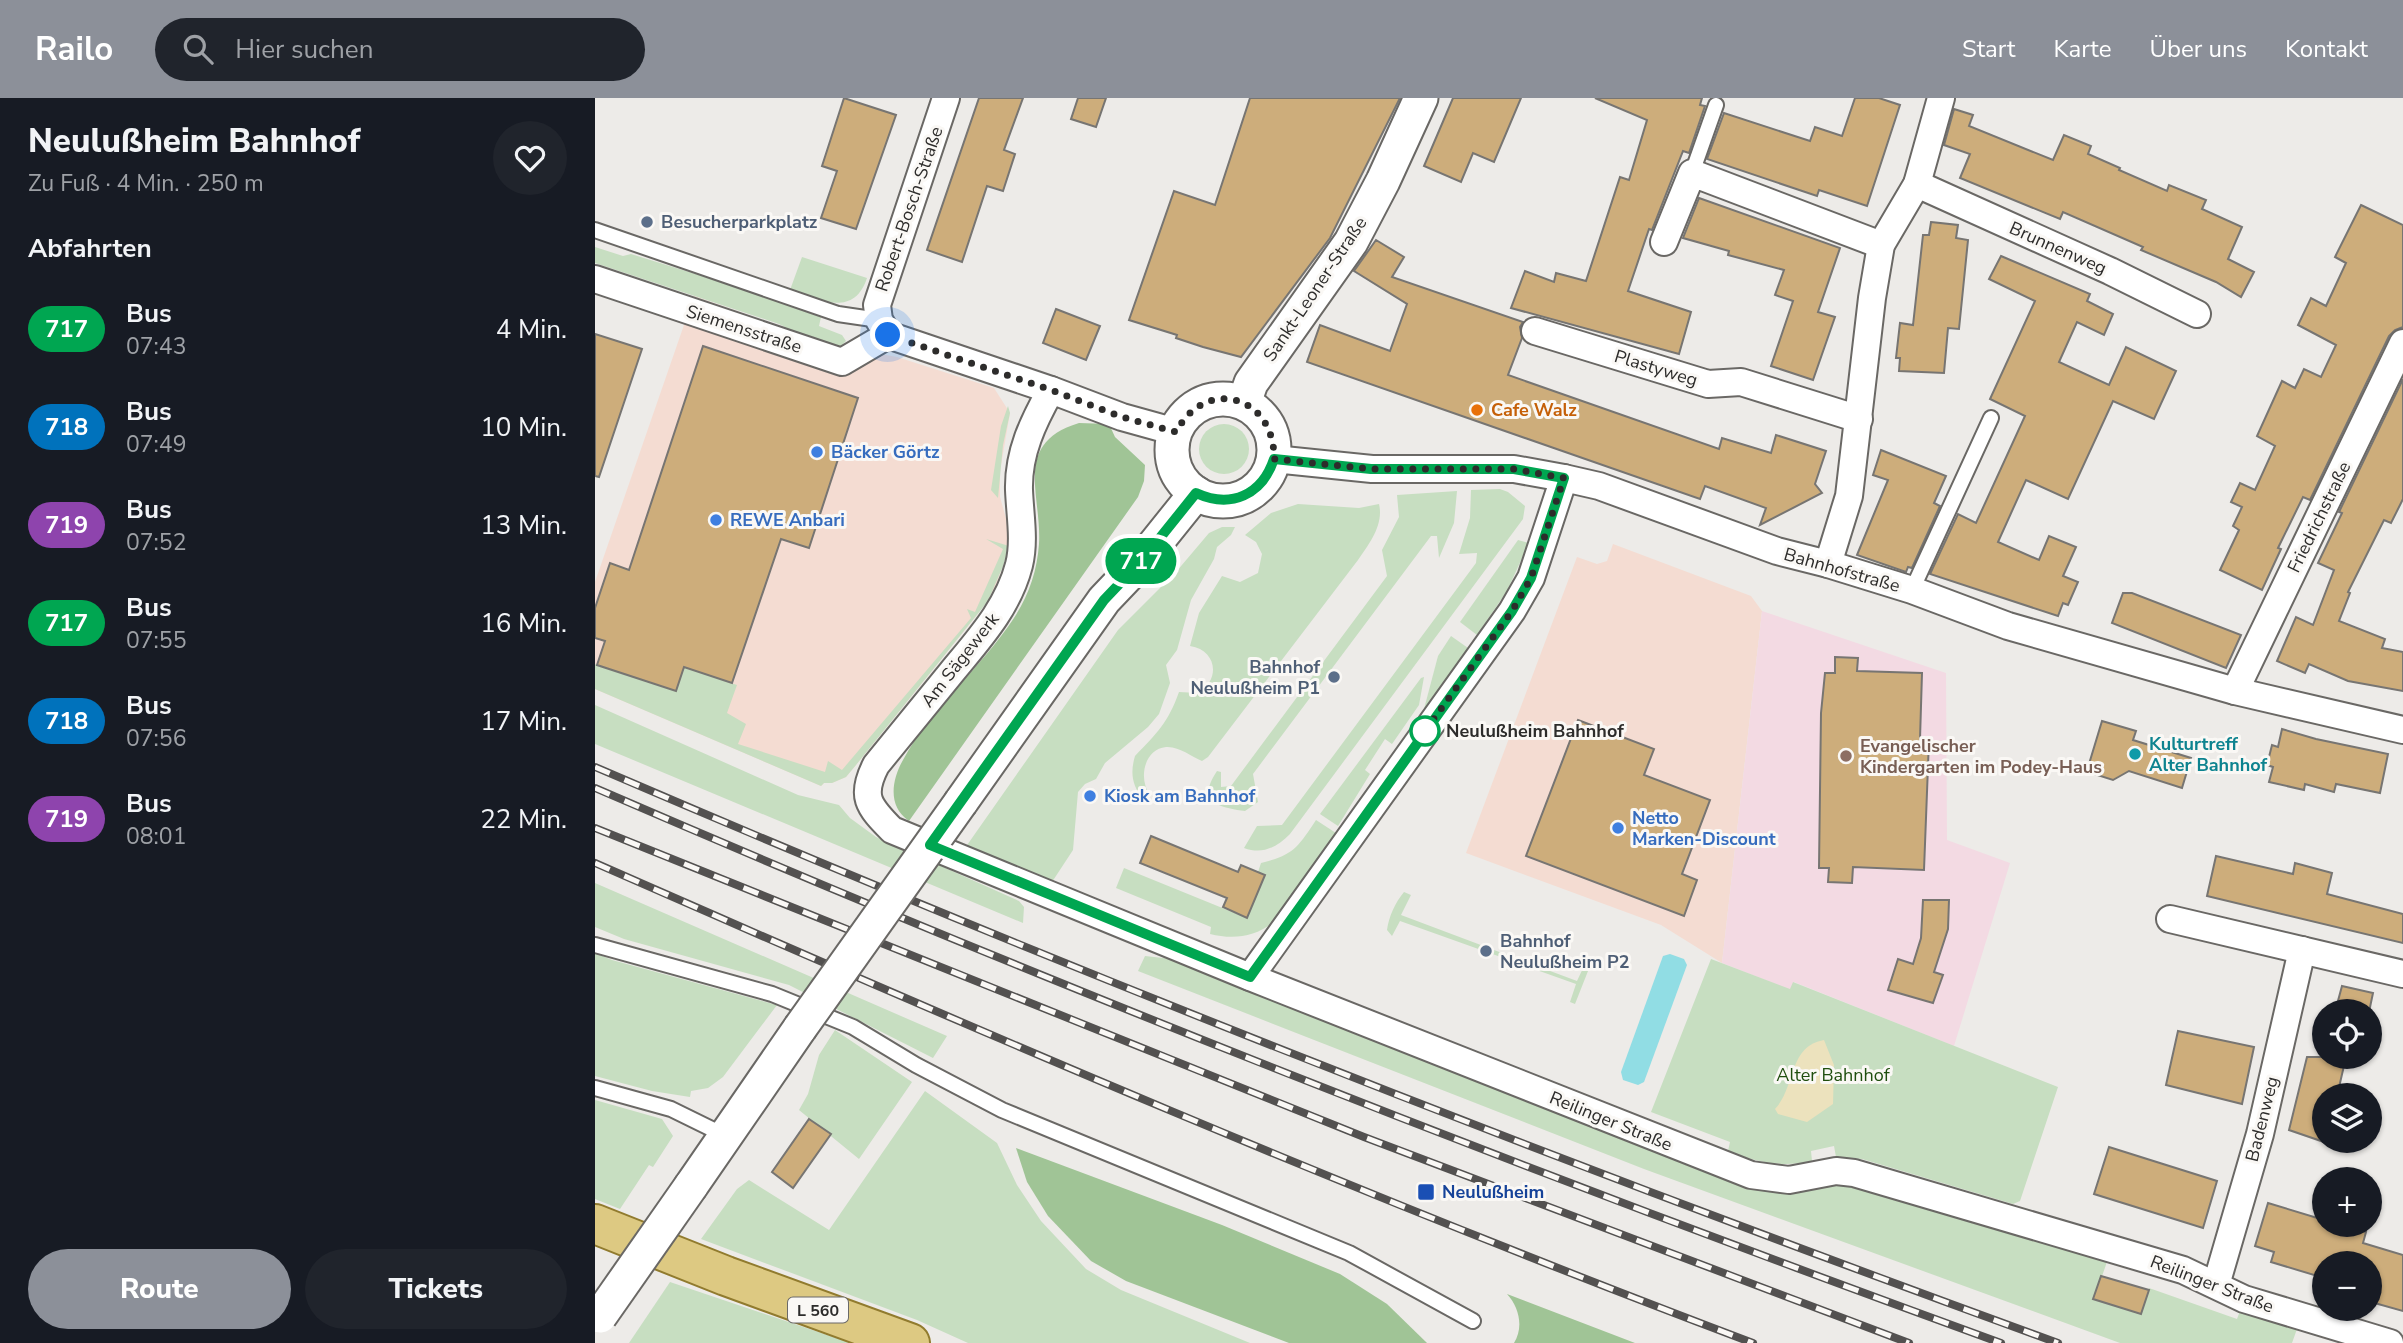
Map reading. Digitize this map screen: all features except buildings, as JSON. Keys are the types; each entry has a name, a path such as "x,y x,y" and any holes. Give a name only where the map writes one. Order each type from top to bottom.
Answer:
{"main road":[{"name":"L 560","path":"595,1224 726,1276 910,1343"}],"street":[{"name":"Robert-Bosch-Straße","path":"884,328 877,305 880,293 946,98"},
{"name":"Sankt-Leoner-Straße","path":"1244,403 1251,383 1351,242 1383,181 1421,98"},
{"path":"1828,564 1849,496 1872,298 1881,245 1917,184 1941,98"},
{"path":"1664,243 1692,173 1881,245"},
{"name":"Brunnenweg","path":"1917,184 2110,271 2197,314"},
{"name":"Siemensstraße","path":"595,279 842,362 884,328"},
{"path":"884,328 1122,417 1176,432"},
{"name":"Plastyweg","path":"1535,331 1708,384 1741,382 1859,419"},
{"name":"Friedrichstraße","path":"2235,691 2403,342"},
{"name":"Am Sägewerk","path":"866,797 869,780 876,765 996,617 1011,588 1019,565 1022,541 1019,486 1021,459 1031,425 1051,390"},
{"path":"598,1321 800,1028 1104,600 1186,506 1209,499 1237,499 1261,484 1274,459 1274,442 1268,426 1258,412 1231,399 1203,403 1182,420 1172,449 1175,466 1183,482 1186,506"},
{"name":"Bahnhofstraße","path":"1274,459 1371,469 1514,469 1599,486 1777,551 1912,590 2008,626 2235,691 2403,730"},
{"path":"1250,977 1512,611 1531,578 1564,478"},
{"name":"Reilinger Straße","path":"866,797 877,815 892,830 1250,977 1751,1175 1789,1180 1836,1171 1854,1173 2183,1270 2244,1299 2390,1343"},
{"path":"2170,919 2403,974"},
{"name":"Badenweg","path":"2216,1286 2260,1134 2302,950"}],"lane":[{"path":"1692,173 1716,105"},
{"path":"595,230 884,328"},
{"path":"1912,590 1991,418"},
{"path":"595,945 772,994 853,1027 916,1065 1002,1110 1349,1253 1473,1321"},
{"path":"595,1088 671,1109 726,1136"}],"shaded area":[{"path":"694,296 835,346 897,357 994,388 1010,413 1000,471 1000,497 1007,522 1009,546 996,586 977,615 846,777 821,786 595,689 595,582"},
{"path":"1613,544 1751,596 1762,611 1722,963 1661,925 1466,853 1577,557 1597,564 1607,561"},
{"name":"Evangelischer Kindergarten im Podey-Haus","path":"1762,611 1946,673 1947,840 2010,863 1954,1046 1794,982 1791,990 1722,963"}],"green space":[{"path":"595,247 623,256 631,254 821,317 819,326 842,335 846,341 840,347 835,346 785,330 785,327 779,324 595,263"},
{"path":"802,257 867,278 854,298 845,302 835,303 812,298 790,290"},
{"path":"1008,406 1010,413 1003,445 998,498 991,490 1001,426"},
{"path":"1079,423 1109,424 1115,437 1145,465 1144,481 1138,497 909,821 902,815 895,801 894,785 899,768 914,741 987,654 1024,601 1034,573 1039,544 1035,489 1038,457 1045,443 1058,432"},
{"path":"1224,424 1242,431 1249,449 1242,467 1224,474 1206,467 1199,449 1206,431"},
{"path":"1500,489 1525,506 1523,519 1290,834 1280,843 1263,850 1244,848 1257,826 1282,825 1476,563 1477,553 1459,554 1470,518 1471,490"},
{"path":"1457,491 1454,523 1439,558 1437,536 1431,536 1253,774 1258,802 1245,811 1212,801 1209,789 1217,771 1221,772 1221,787 1231,786 1387,576 1382,550 1399,517 1397,495"},
{"path":"1298,504 1359,508 1379,504 1375,534 1208,757 1202,761 1176,748 1166,747 1153,753 1144,773 1144,781 1150,795 1143,799 1133,779 1135,756 1161,727 1179,692 1198,693 1210,681 1213,673 1213,666 1206,653 1190,646 1199,613 1222,576 1240,582 1258,573 1262,554 1256,542 1245,535 1271,513"},
{"path":"1222,527 1235,527 1231,535 1217,547 1214,559 1191,600 1177,650 1166,665 1170,683 1159,714 1148,727 1105,763 1096,779 1085,784 1078,792 1073,850 1052,882 965,848 1118,630 1176,572 1209,533"},
{"path":"986,539 1009,546 988,601 846,777 832,783 824,783 821,786 595,689 595,664 676,691 684,667 737,685 727,713 746,724 738,744 825,772 828,761 842,770 971,618 967,609 975,612 1003,549"},
{"path":"1518,540 1529,543 1507,591 1477,635 1460,622"},
{"path":"1451,636 1468,648 1424,709 1438,656"},
{"path":"1424,677 1419,705 1392,744 1385,739 1365,770 1370,774 1338,826 1320,814"},
{"path":"595,705 798,795 839,805 850,818 876,837 1019,901 1024,907 1023,923 595,744"},
{"path":"1316,820 1339,835 1276,920 1269,926 1245,936 1210,934 1211,927 1116,888 1124,868 1247,918 1265,875 1258,872 1261,863 1281,857 1294,849"},
{"path":"595,883 947,1036 933,1058 789,985 624,939 595,927"},
{"path":"1404,892 1411,895 1401,915 1577,981 1585,964 1590,966 1575,1004 1570,1002 1576,984 1400,921 1392,936 1387,930 1389,920"},
{"path":"595,953 777,1005 723,1077 708,1088 691,1091 690,1097 652,1091 595,1076"},
{"path":"1145,956 1172,959 1719,1175 1845,1183 2108,1259 2094,1299 2141,1314 2149,1288 2237,1319 2240,1311 2297,1329 2292,1343 2120,1343 1644,1169 1138,971"},
{"name":"Alter Bahnhof","path":"1711,959 1790,989 1793,982 2058,1087 2020,1201 2013,1204 1862,1159 1836,1157 1834,1146 1811,1151 1812,1161 1779,1164 1759,1161 1728,1151 1730,1142 1651,1112"},
{"path":"835,1030 912,1082 859,1159 799,1110 808,1094 819,1055"},
{"path":"925,1091 997,1143 1017,1185 1041,1221 1086,1269 1121,1290 1250,1343 968,1343 917,1320 701,1239 737,1189 749,1180 829,1230"},
{"path":"595,1100 662,1119 673,1136 653,1167 649,1165 620,1209 595,1199"},
{"path":"1016,1148 1222,1225 1340,1274 1387,1304 1427,1343 1289,1343 1126,1281 1091,1261 1048,1216 1027,1182"},
{"path":"670,1282 851,1343 629,1343"},
{"path":"1507,1294 1635,1343 1514,1343 1519,1330 1519,1317"}],"sand":[{"path":"1824,1040 1834,1065 1833,1104 1807,1122 1778,1114 1775,1109 1782,1100 1798,1059 1812,1044"}],"water":[{"path":"1670,954 1684,959 1687,965 1644,1082 1638,1085 1623,1080 1621,1072 1663,956"}],"railway":[{"path":"595,767 958,919 1322,1066 1689,1207 2058,1343"},
{"path":"595,788 943,935 1294,1076 1646,1212 2001,1343"},
{"path":"595,828 1364,1137 1909,1343"},
{"path":"595,863 1171,1111 1461,1230 1753,1343"}],"bus line":[{"name":"717","path":"1274,459 1371,469 1514,469 1564,478 1531,578 1512,611 1250,977 930,845 1104,600 1143,559 1196,493 1209,499 1237,499 1261,484 1274,459"}],"place":[{"name":"Besucherparkplatz","path":"647,222"},
{"name":"Cafe Walz","path":"1477,410"},
{"name":"Bäcker Görtz","path":"817,452"},
{"name":"REWE Anbari","path":"716,520"},
{"name":"Bahnhof Neulußheim P1","path":"1334,677"},
{"name":"Neulußheim Bahnhof","path":"1425,731"},
{"name":"Kulturtreff Alter Bahnhof","path":"2135,754"},
{"name":"Evangelischer Kindergarten im Podey-Haus","path":"1846,756"},
{"name":"Kiosk am Bahnhof","path":"1090,796"},
{"name":"Netto Marken-Discount","path":"1618,828"},
{"name":"Bahnhof Neulußheim P2","path":"1486,951"},
{"name":"Neulußheim","path":"1426,1192"}],"route":[{"path":"888,335 1133,421 1176,432 1182,420 1203,403 1217,399 1244,403 1258,412 1268,426 1274,442 1274,459 1371,469 1514,469 1564,478 1531,578 1512,611 1425,731"}]}
